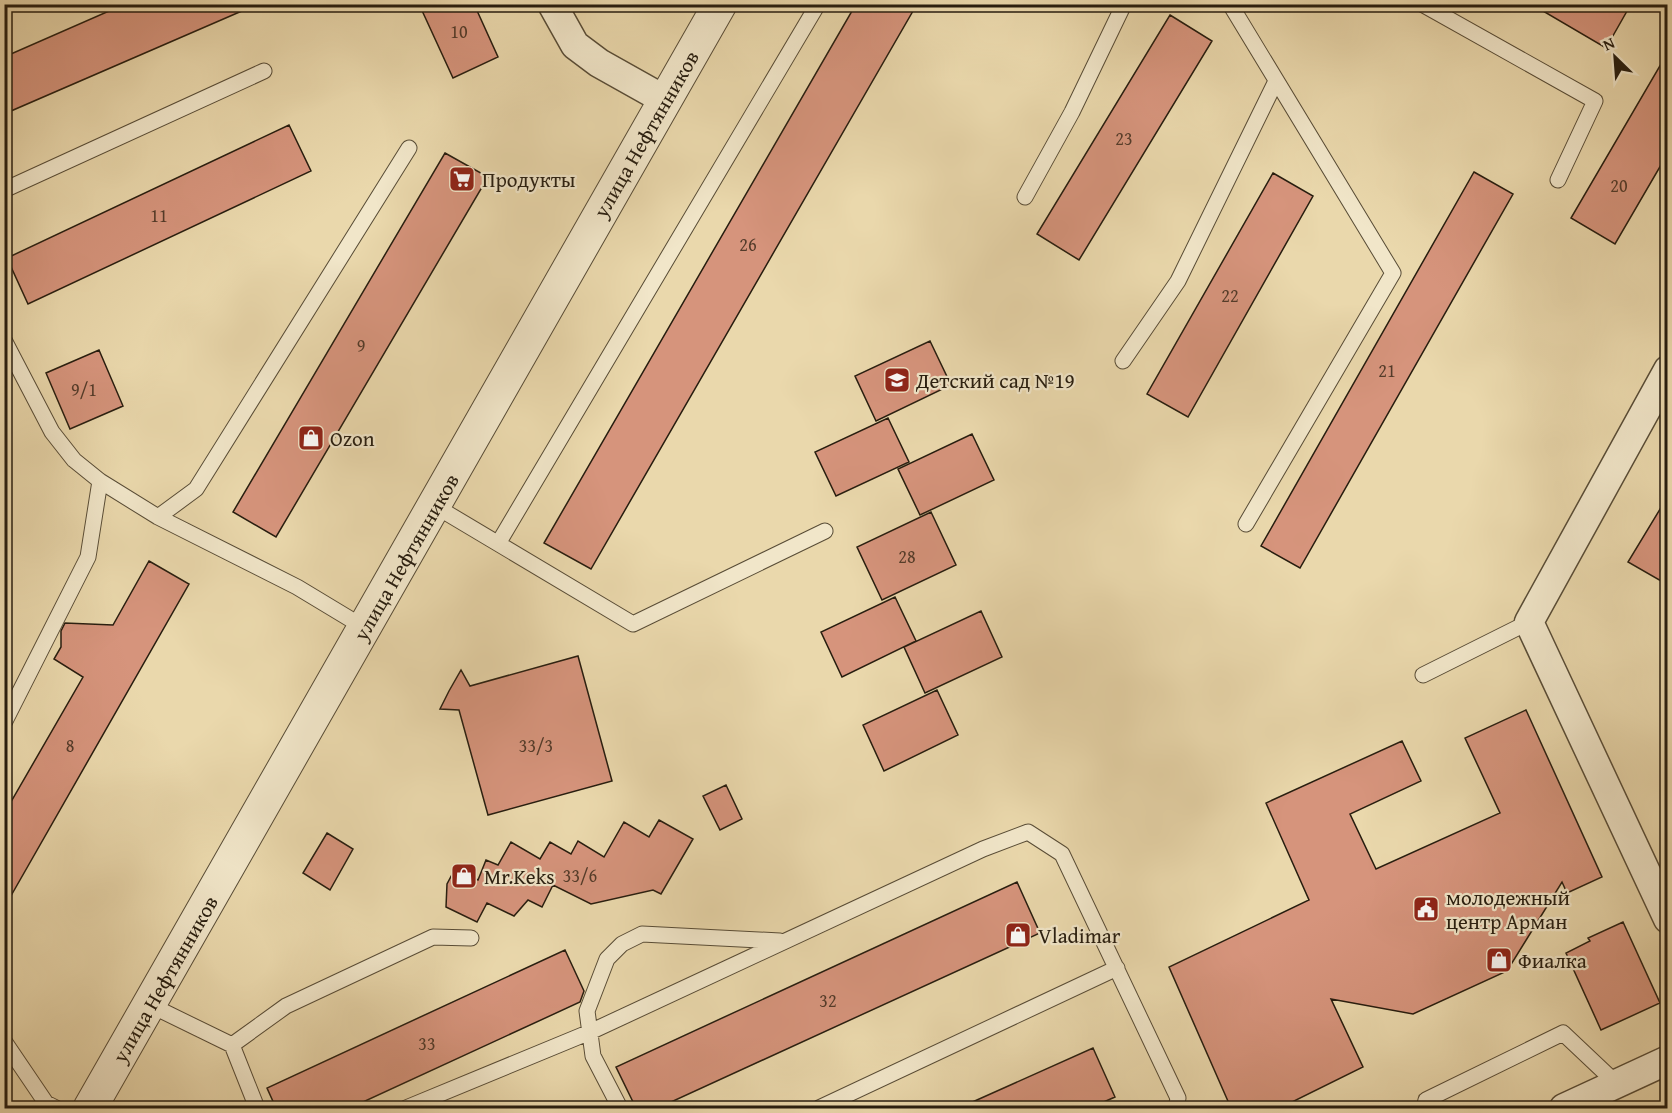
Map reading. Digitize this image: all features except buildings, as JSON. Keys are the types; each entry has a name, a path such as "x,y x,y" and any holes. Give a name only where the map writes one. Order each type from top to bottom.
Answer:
{"street":[{"path":"552,4 575,45 599,63 665,100"},
{"name":"улица Нефтянников","path":"90,1108 720,4"},
{"path":"1668,370 1528,622 1668,919"},
{"path":"1564,1108 1668,1060"}],"lane":[{"path":"499,542 818,4"},
{"path":"1025,197 1125,4"},
{"path":"1230,4 1393,273 1246,524"},
{"path":"1422,4 1595,101 1558,180"},
{"path":"4,190 264,71"},
{"path":"1123,361 1178,281 1276,81"},
{"path":"158,517 196,489 410,148"},
{"path":"4,340 52,432 74,460 100,481 158,517 297,587 365,628"},
{"path":"4,723 88,557 100,481"},
{"path":"435,506 499,542 633,624 825,531"},
{"path":"1422,675 1528,622"},
{"path":"406,1108 590,1032 983,849 1028,832 1062,854 1178,1098 1176,1108"},
{"path":"620,1108 593,1056 587,1011 607,959 622,944 642,934 784,941"},
{"path":"232,1045 286,1006 433,937 471,938"},
{"path":"819,1108 1117,968"},
{"path":"150,1005 232,1045 257,1108"},
{"path":"1424,1108 1426,1100 1563,1034 1617,1084"},
{"path":"4,1041 46,1103 56,1108"}],"place":[{"name":"Продукты","path":"462,179"},
{"name":"Детский сад №19","path":"897,380"},
{"name":"Ozon","path":"311,438"},
{"name":"Mr.Keks","path":"464,876"},
{"name":"молодежный центр Арман","path":"1426,909"},
{"name":"Vladimar","path":"1018,935"},
{"name":"Фиалка","path":"1499,960"}]}
